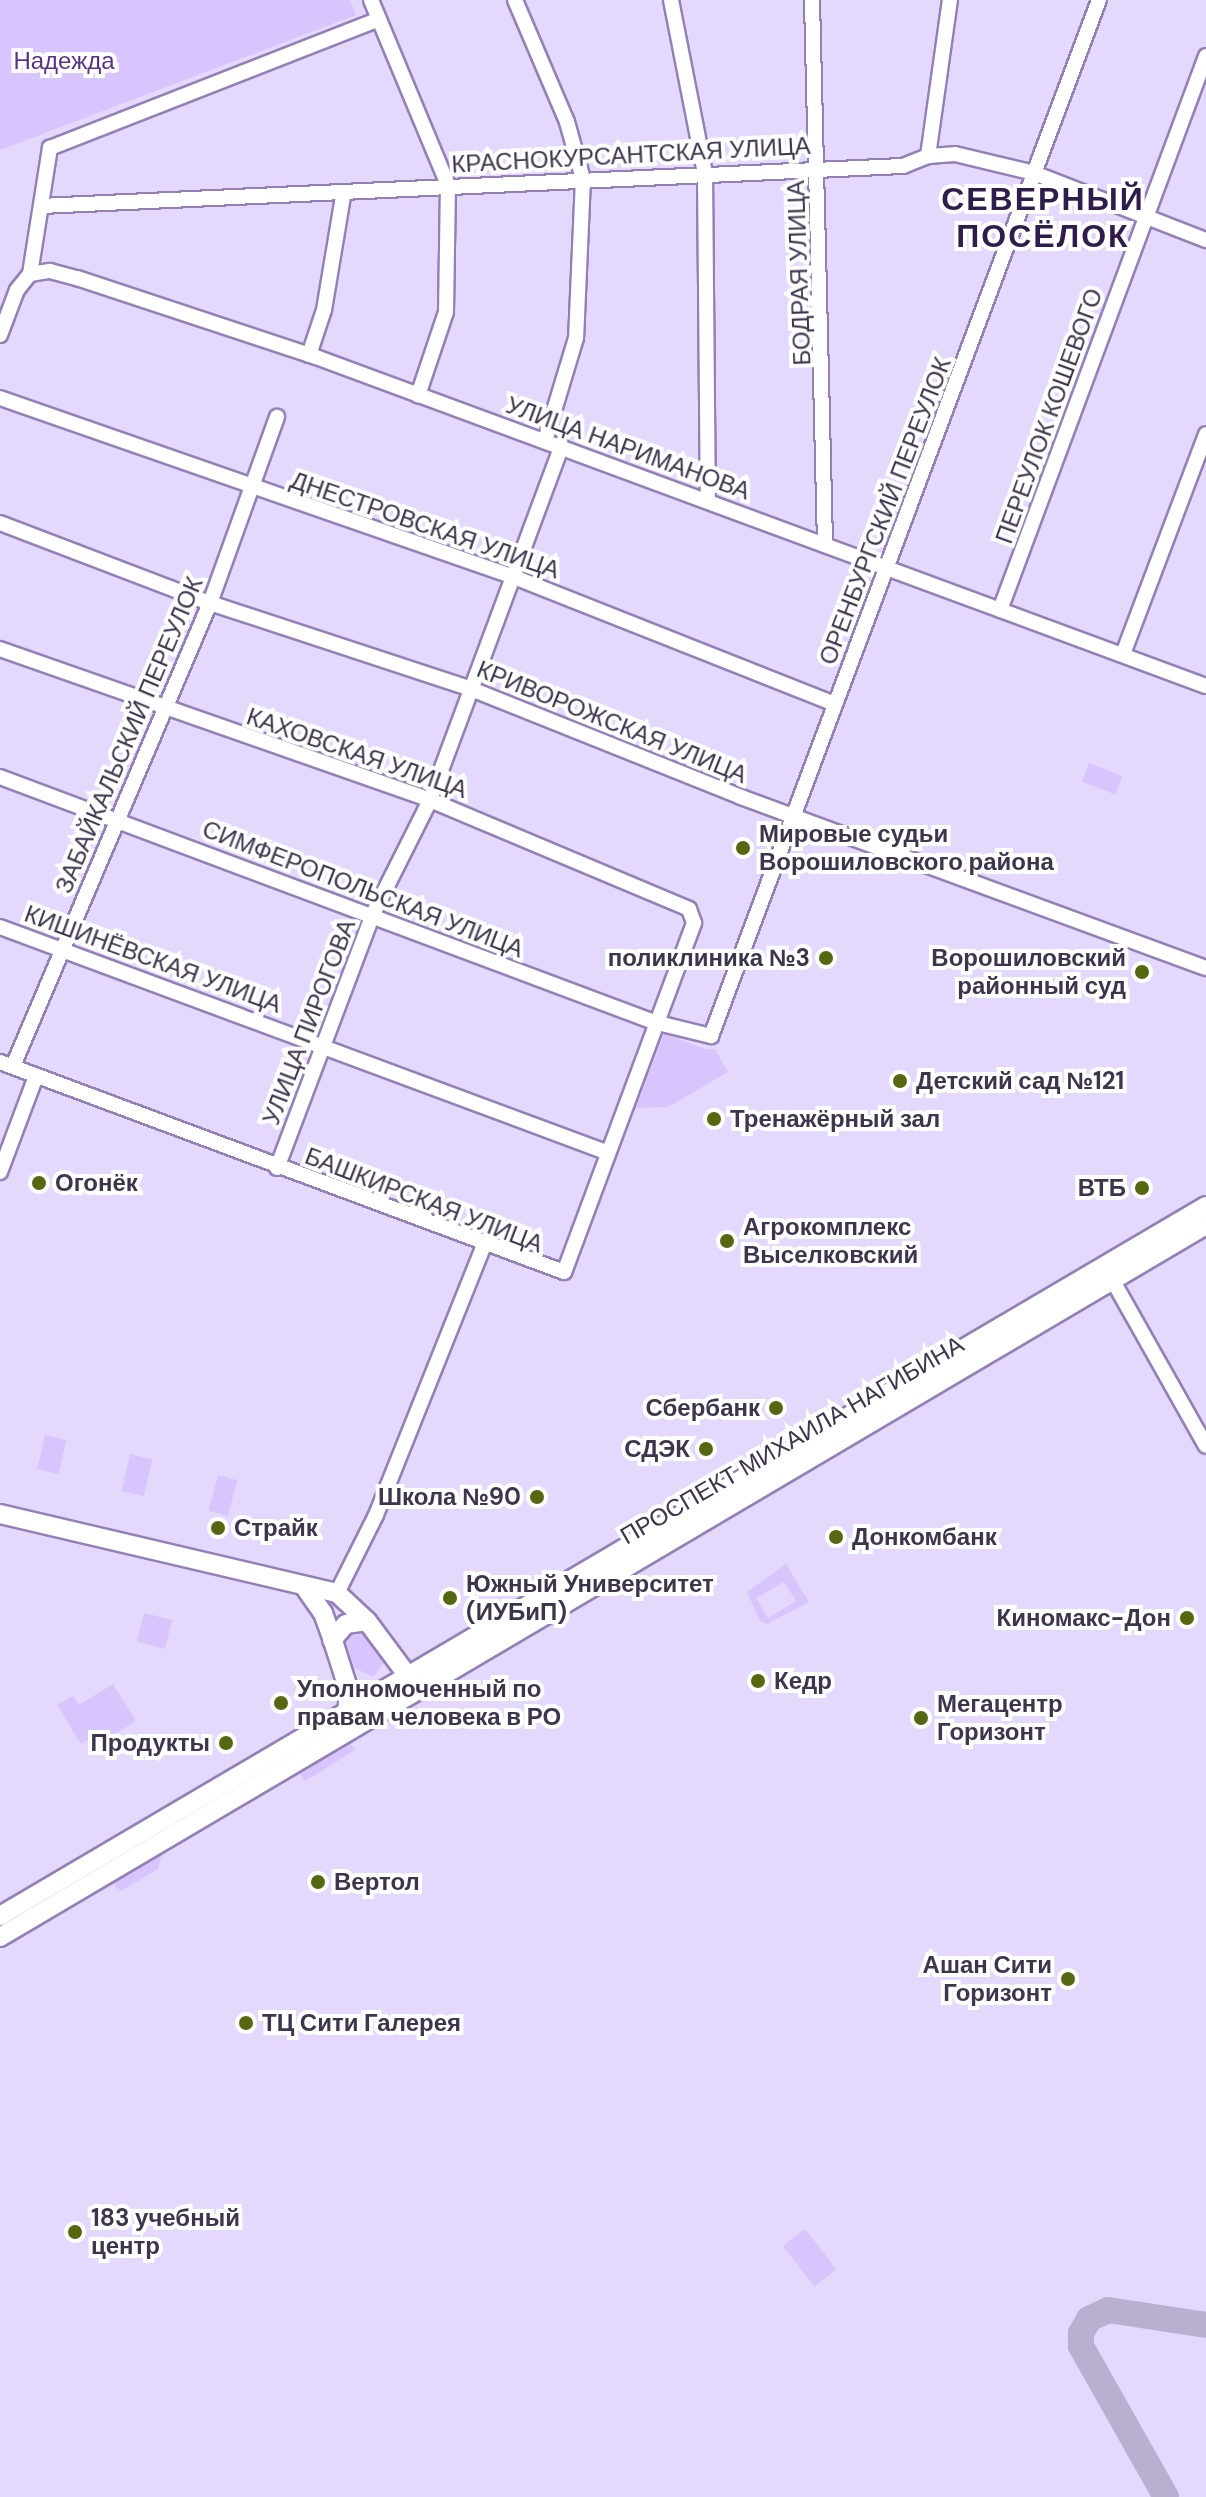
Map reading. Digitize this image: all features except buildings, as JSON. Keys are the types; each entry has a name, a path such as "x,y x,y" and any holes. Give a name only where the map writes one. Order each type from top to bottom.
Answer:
{"main road":[{"name":"ПРОСПЕКТ МИХАИЛА НАГИБИНА","path":"0,1916 1206,1206"},
{"name":"ПРОСПЕКТ МИХАИЛА НАГИБИНА","path":"0,1937 359,1704 403,1697 1206,1225"},
{"path":"0,1514 337,1593 367,1621 408,1676 403,1697"},
{"path":"304,1586 323,1613 359,1704"},
{"path":"323,1613 337,1593"},
{"path":"332,1640 346,1624 367,1621"}],"street":[{"path":"371,0 448,185 446,312 418,395"},
{"path":"515,0 567,122 583,179 576,338 545,441"},
{"path":"671,0 705,173 708,500"},
{"name":"БОДРАЯ УЛИЦА","path":"812,0 825,545"},
{"path":"928,156 950,0"},
{"name":"ОРЕНБУРГСКИЙ ПЕРЕУЛОК","path":"711,1036 833,703 888,570 1099,0"},
{"path":"0,335 17,290 30,274 41,206 44,161 61,140 379,19"},
{"name":"ПЕРЕУЛОК КОШЕВОГО","path":"1000,610 1206,56"},
{"name":"КРАСНОКУРСАНТСКАЯ УЛИЦА","path":"41,206 343,196 448,185 903,166 928,156 955,154 1034,173 1206,240"},
{"path":"309,355 324,310 343,196"},
{"name":"УЛИЦА НАРИМАНОВА","path":"30,274 50,271 77,278 309,355 1206,686"},
{"name":"ДНЕСТРОВСКАЯ УЛИЦА","path":"0,398 251,489 514,577 833,703"},
{"name":"ЗАБАЙКАЛЬСКИЙ ПЕРЕУЛОК","path":"6,1064 61,950 166,710 210,603 277,417"},
{"path":"1123,654 1206,434"},
{"name":"УЛИЦА ПИРОГОВА","path":"277,1168 372,916 430,800 469,688 514,577 561,447"},
{"name":"КРИВОРОЖСКАЯ УЛИЦА","path":"0,523 210,603 469,688 793,815 1206,968"},
{"name":"КАХОВСКАЯ УЛИЦА","path":"0,649 166,710 430,800 694,912 694,923 654,1022"},
{"name":"СИМФЕРОПОЛЬСКАЯ УЛИЦА","path":"0,777 654,1022 711,1036"},
{"name":"КИШИНЁВСКАЯ УЛИЦА","path":"0,927 323,1044 606,1152"},
{"path":"606,1152 654,1022"},
{"name":"БАШКИРСКАЯ УЛИЦА","path":"6,1064 277,1168 564,1272 606,1152"},
{"path":"0,1172 36,1076"},
{"path":"337,1593 355,1559 484,1245"},
{"path":"1113,1281 1203,1436"}],"green space":[{"name":"Надежда","path":"0,0 350,0 356,15 0,150"},
{"path":"1089,763 1123,776 1115,795 1082,782"},
{"path":"664,1033 704,1049 715,1049 728,1072 668,1107 636,1108"},
{"path":"45,1435 66,1440 59,1474 37,1469"},
{"path":"130,1454 152,1459 144,1496 121,1491"},
{"path":"218,1475 237,1480 228,1516 208,1511"},
{"path":"786,1564 809,1602 767,1624 760,1621 747,1592","holes":["784,1582 796,1601 768,1618 756,1598"]},
{"path":"144,1613 172,1620 165,1649 137,1642"},
{"path":"353,1629 368,1630 387,1658 373,1677 353,1667 344,1641"},
{"path":"113,1684 136,1721 102,1742 97,1734 81,1744 57,1705 73,1696 79,1705"},
{"path":"348,1739 355,1750 305,1781 298,1770"},
{"path":"163,1850 158,1869 121,1891 111,1882"},
{"path":"805,2229 836,2269 814,2286 783,2246"}],"taxiway":[{"path":"1166,2497 1081,2346 1081,2333 1089,2319 1108,2310 1206,2325"}],"place":[{"name":"Мировые судьи Ворошиловского района","path":"743,848"},
{"name":"поликлиника №3","path":"826,958"},
{"name":"Ворошиловский районный суд","path":"1142,972"},
{"name":"Детский сад №121","path":"900,1081"},
{"name":"Тренажёрный зал","path":"714,1119"},
{"name":"Огонёк","path":"39,1183"},
{"name":"ВТБ","path":"1142,1188"},
{"name":"Агрокомплекс Выселковский","path":"727,1241"},
{"name":"Сбербанк","path":"776,1408"},
{"name":"СДЭК","path":"706,1449"},
{"name":"Школа №90","path":"537,1497"},
{"name":"Страйк","path":"218,1528"},
{"name":"Донкомбанк","path":"836,1537"},
{"name":"Южный Университет (ИУБиП)","path":"450,1598"},
{"name":"Киномакс-Дон","path":"1187,1618"},
{"name":"Кедр","path":"758,1681"},
{"name":"Уполномоченный по правам человека в РО","path":"281,1703"},
{"name":"Мегацентр Горизонт","path":"921,1718"},
{"name":"Продукты","path":"226,1743"},
{"name":"Вертол","path":"318,1882"},
{"name":"Ашан Сити Горизонт","path":"1068,1979"},
{"name":"ТЦ Сити Галерея","path":"246,2023"},
{"name":"183 учебный центр","path":"75,2232"}],"district":[{"name":"СЕВЕРНЫЙ ПОСЁЛОК","path":"1043,218"}]}
